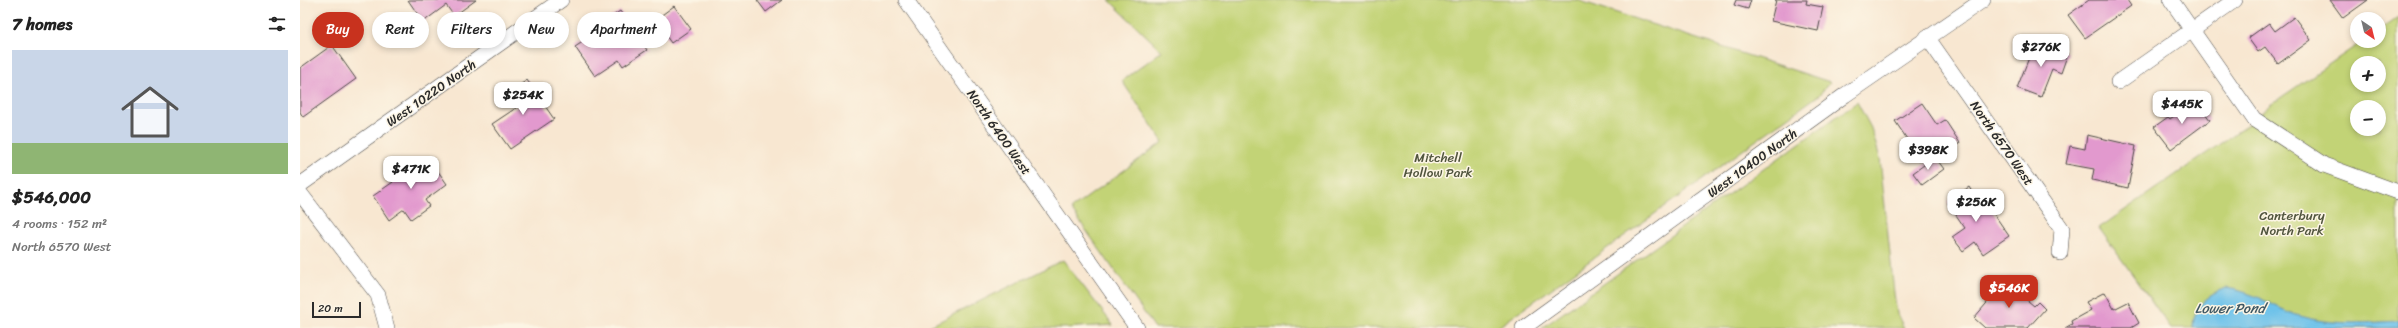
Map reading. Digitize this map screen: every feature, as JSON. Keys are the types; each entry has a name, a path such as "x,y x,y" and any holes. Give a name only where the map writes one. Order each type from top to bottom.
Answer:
{"street":[{"name":"West 10220 North","path":"300,185 561,0"},
{"name":"North 6400 West","path":"906,0 1137,328"},
{"name":"West 10400 North","path":"1523,328 1927,37 1983,0"},
{"path":"2171,0 2254,119 2324,166 2398,192"},
{"path":"2118,82 2235,0"},
{"name":"North 6570 West","path":"1927,37 2062,229 2060,253"},
{"path":"300,193 378,295 387,328"}],"green space":[{"name":"Mitchell Hollow Park","path":"1109,0 1577,0 1830,82 1819,95 1497,328 1155,328 1071,209 1163,142 1122,81 1162,51"},
{"name":"Canterbury North Park","path":"2398,17 2398,328 2171,328 2099,228 2250,123 2270,105 2353,48 2386,48 2386,25"},
{"path":"1857,102 1871,128 1880,158 1894,293 1897,314 1904,328 1542,328"},
{"path":"1063,260 1113,325 1063,328 926,328"}],"water":[{"name":"Lower Pond","path":"2226,288 2244,292 2291,313 2304,317 2344,323 2398,321 2398,328 2193,328 2196,313 2203,302 2213,294"}],"building":[{"path":"408,0 476,0 460,12 451,12 446,5 429,18 429,12 416,12"},
{"path":"757,0 782,0 766,12"},
{"path":"1736,0 1751,0 1748,9 1734,5"},
{"path":"1776,0 1807,0 1806,4 1823,7 1818,31 1771,21"},
{"path":"2089,0 2127,0 2131,6 2085,38 2068,15"},
{"path":"2330,0 2368,0 2350,12 2343,18"},
{"path":"674,6 691,29 671,43 671,12 666,12"},
{"path":"2294,17 2311,40 2278,64 2265,47 2258,52 2248,38 2269,23 2275,31"},
{"path":"2036,40 2068,53 2061,73 2052,69 2041,97 2017,88"},
{"path":"577,46 577,48 646,48 647,50 623,66 619,60 595,76 575,47"},
{"path":"328,48 334,48 356,79 303,117 300,112 300,68"},
{"path":"527,80 554,119 510,149 492,124 519,106 510,92"},
{"path":"2196,100 2210,120 2171,149 2154,127 2168,117 2170,119"},
{"path":"1922,103 1937,125 1945,120 1960,143 1940,156 1936,149 1918,161 1908,146 1911,145 1895,121"},
{"path":"2087,135 2136,146 2128,188 2092,180 2094,169 2066,164 2070,146 2085,149"},
{"path":"428,157 447,184 425,200 429,206 411,219 404,209 389,220 373,196 393,182 390,179 412,163 414,167"},
{"path":"1935,157 1944,169 1922,185 1913,173"},
{"path":"1969,187 1978,202 1983,198 2009,236 1983,254 1975,242 1963,251 1952,237 1965,228 1947,202"},
{"path":"2009,277 2025,291 2021,295 2034,306 2038,302 2045,309 2028,328 1985,328 1974,318"},
{"path":"2105,292 2114,309 2128,302 2139,323 2131,328 2065,328 2072,324 2071,321 2091,310 2086,302"}]}
